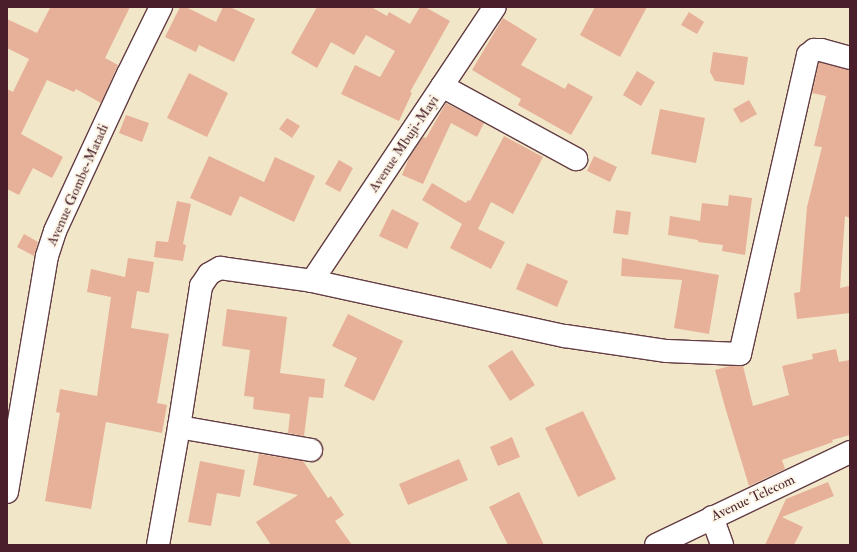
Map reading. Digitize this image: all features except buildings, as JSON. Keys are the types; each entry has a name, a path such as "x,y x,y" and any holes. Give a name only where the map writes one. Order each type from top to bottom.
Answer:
{"street":[{"name":"Avenue Gombe-Matadi","path":"7,492 47,256 55,231 161,7"},
{"name":"Avenue Mbuji-Mayi","path":"312,280 495,7"},
{"path":"158,545 179,427 201,286 209,274 220,268 312,280 565,336 667,351 740,354 808,55 814,50 821,50 850,58"},
{"path":"442,86 576,158"},
{"path":"179,427 311,450"},
{"name":"Avenue Telecom","path":"656,545 850,452"},
{"path":"712,517 722,545"}]}
